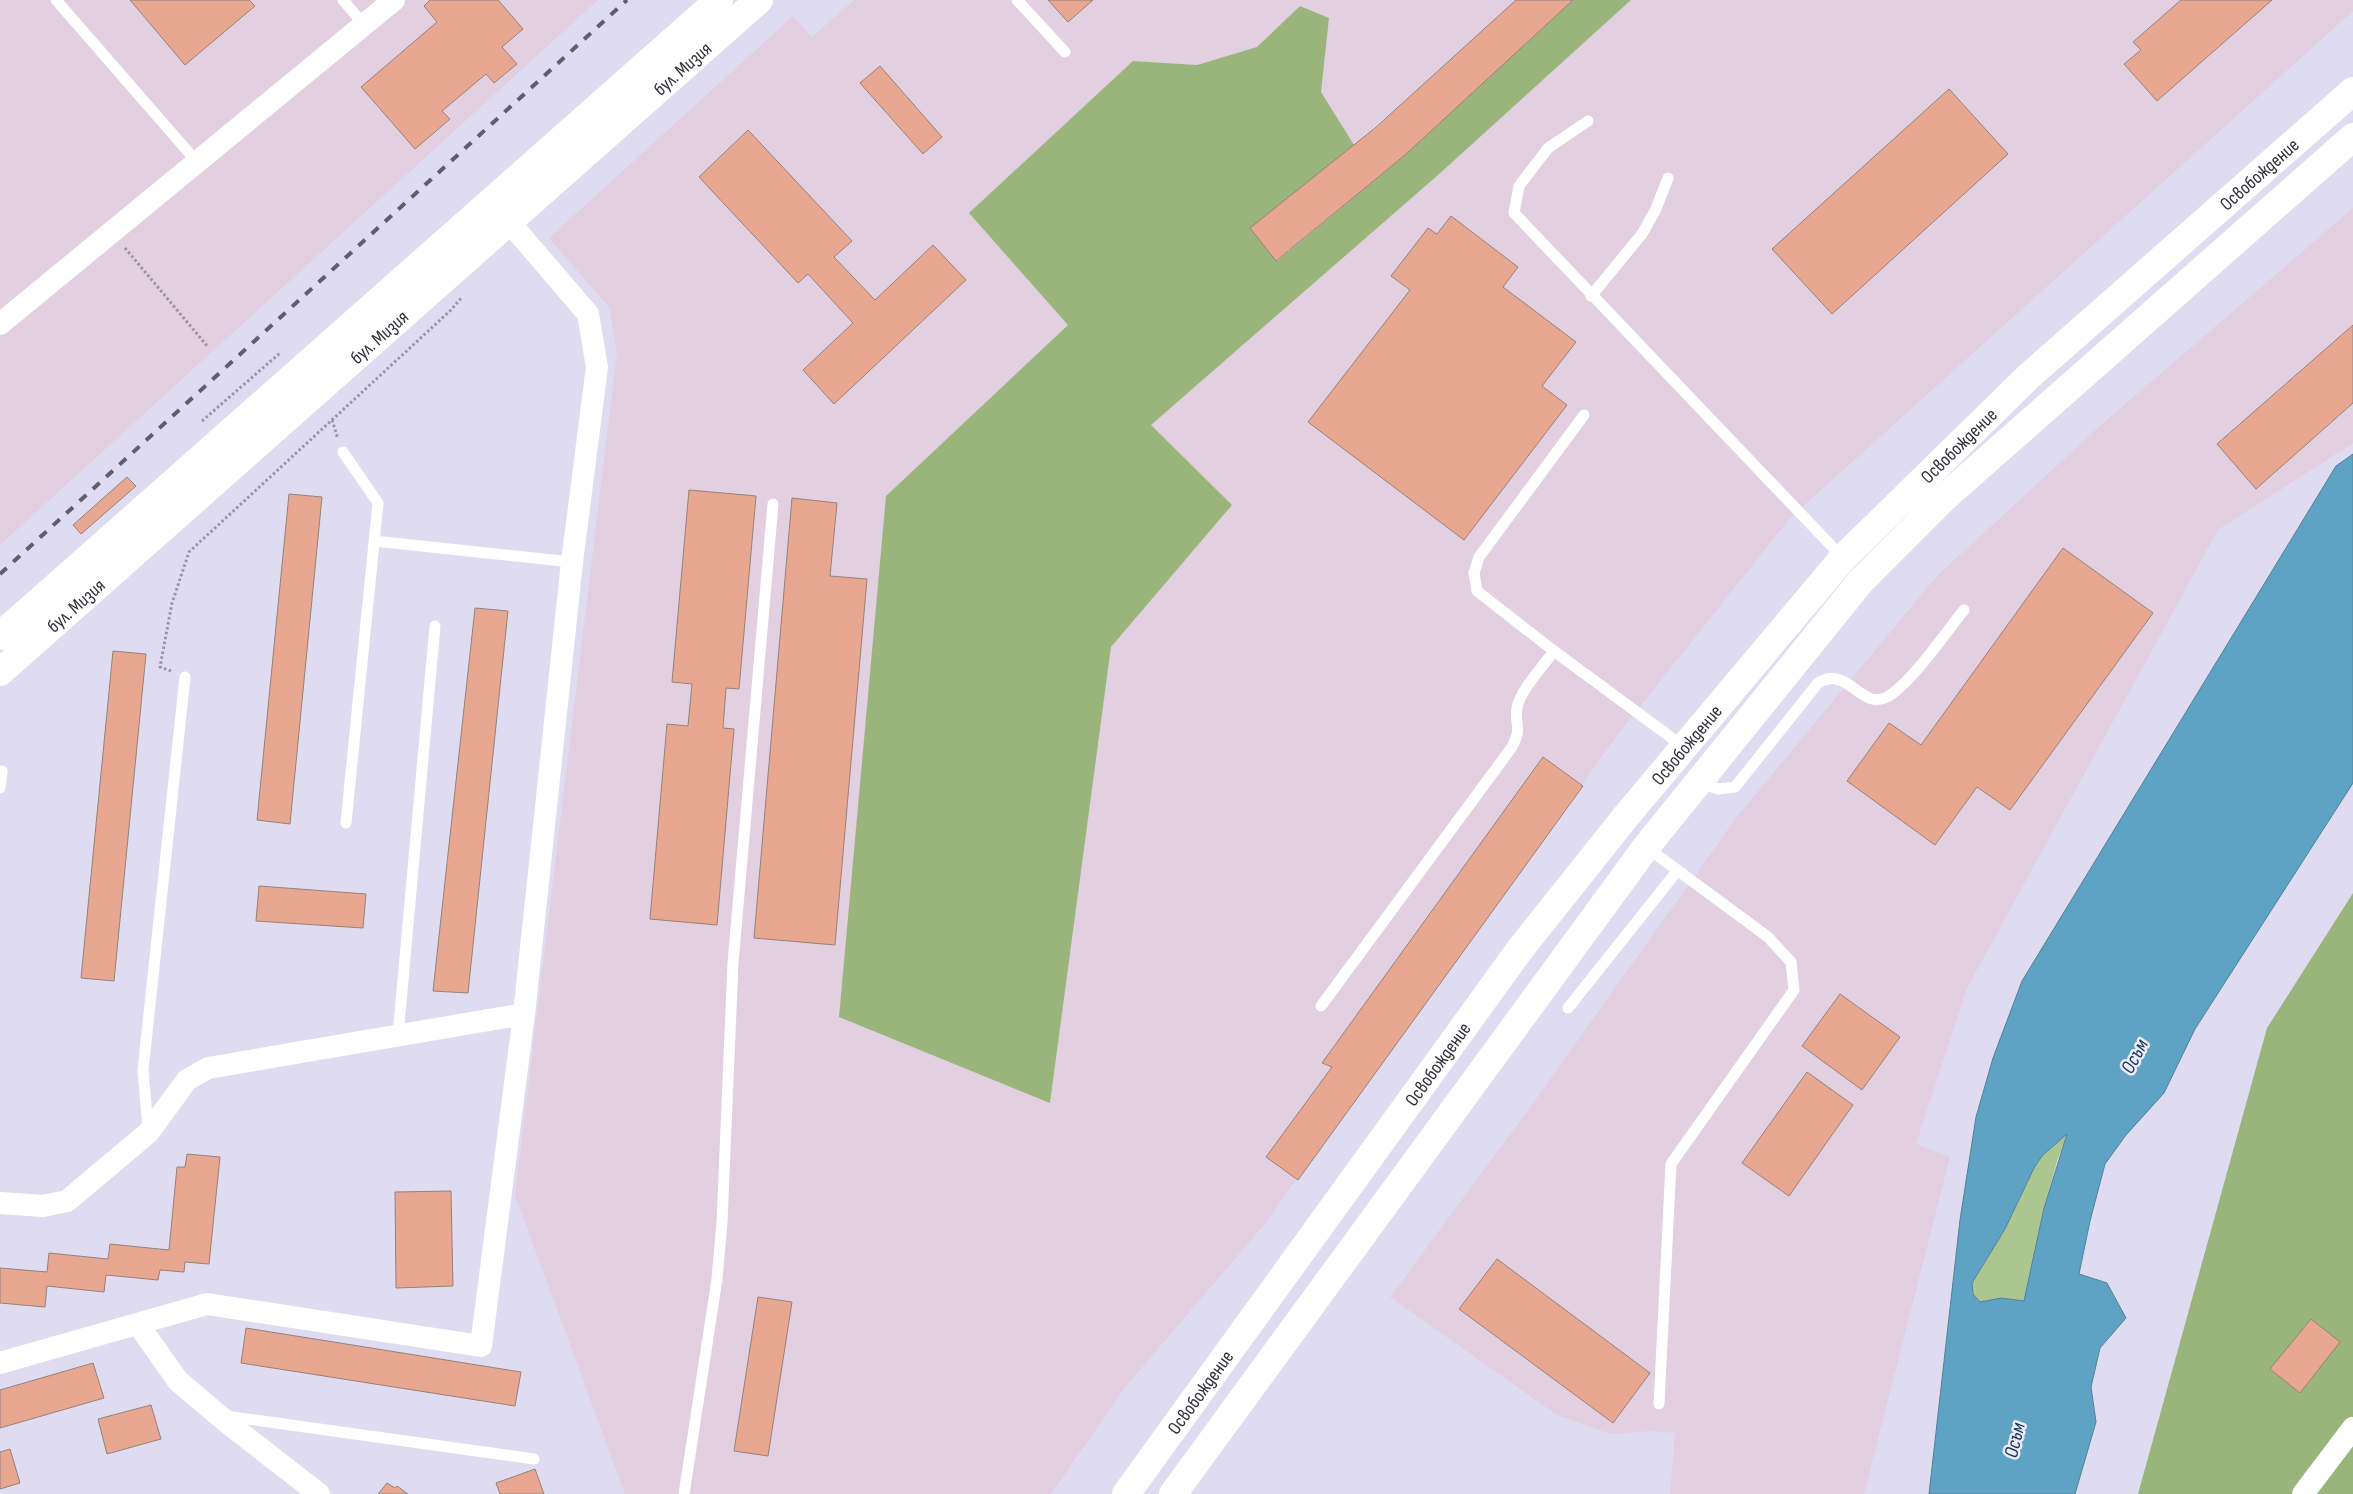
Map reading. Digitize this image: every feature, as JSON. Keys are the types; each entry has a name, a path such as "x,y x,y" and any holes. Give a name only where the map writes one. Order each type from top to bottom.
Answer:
{"street":[{"path":"0,324 394,0"},
{"name":"бул. Мизия","path":"0,636 719,0"},
{"name":"бул. Мизия","path":"0,672 759,0"},
{"name":"Освобождение","path":"1126,1494 1521,948 1684,747 1842,558 2028,377 2353,92"},
{"name":"Освобождение","path":"1173,1494 1646,847 1861,581 1945,497 2353,137"},
{"path":"0,1363 207,1304 480,1346 524,1014 572,562 598,367 588,314 491,201"},
{"path":"0,1203 43,1206 67,1201 148,1133 187,1080 208,1068 524,1014"},
{"path":"138,1324 178,1381 218,1415 319,1494"},
{"path":"2303,1494 2353,1428"}],"lane":[{"path":"56,0 197,162"},
{"path":"343,0 364,25"},
{"path":"1017,0 1065,52"},
{"path":"1588,121 1548,148 1519,186 1514,214 1842,558"},
{"path":"1591,296 1642,234 1656,211 1668,178"},
{"path":"1584,415 1479,557 1474,573 1477,590 1554,651 1684,747"},
{"path":"342,452 378,503 346,823"},
{"path":"684,1494 717,1279 722,1222 733,964 773,504"},
{"path":"374,541 572,562"},
{"path":"1699,782 1718,789 1736,788 1818,683 1827,677 1837,677 1872,700 1886,698 1903,685 1964,610"},
{"path":"398,1035 435,626"},
{"path":"1321,1006 1512,746 1518,734 1517,709 1521,698 1554,651"},
{"path":"148,1133 143,1070 185,677"},
{"path":"0,788 2,771"},
{"path":"1646,847 1768,937 1791,962 1794,990 1671,1164 1659,1404"},
{"path":"1568,1008 1678,870"},
{"path":"218,1415 534,1459"}],"path":[{"path":"112,232 208,348"},
{"path":"185,677 160,667 172,603 189,552 451,310 464,295"},
{"path":"202,421 280,353"}],"shaded area":[{"path":"0,0 598,0 0,545"},
{"path":"854,0 1516,0 1354,145 1321,92 1329,18 1300,6 1258,47 1197,65 1133,61 1068,324 886,496 1050,1103 1111,647 1232,505 1151,425 1438,175 1631,0 2353,0 2353,11 1790,518 1619,733 1263,1226 1126,1386 1051,1494 625,1494 515,1195 617,353 609,307 549,238 793,16 812,37"},
{"path":"2353,208 2353,443 2218,530 1967,988 1916,1144 1950,1157 1864,1494 1670,1494 1675,1433 1651,1431 1610,1434 1557,1415 1390,1297 1529,1109 1736,818 1936,577 2102,424"}],"green space":[{"path":"1573,0 1631,0 1438,175 1151,425 1232,505 1111,647 1050,1103 839,1017 886,496 1068,325 969,213 1133,61 1197,65 1257,47 1300,6 1329,18 1321,92 1354,145 1251,228 1277,261 1405,155"},
{"path":"2353,893 2353,1494 2138,1494 2267,1028"},
{"path":"2068,1134 2058,1158 2044,1207 2024,1301 2001,1298 1980,1302 1973,1294 1972,1283 2005,1229 2034,1168 2042,1156"}],"water":[{"name":"Осъм","path":"2353,454 2353,783 2195,1029 2164,1093 2126,1135 2105,1164 2079,1274 2107,1283 2126,1318 2100,1348 2091,1387 2096,1422 2075,1494 1929,1494 1960,1220 1976,1117 1993,1058 2022,981 2336,466","holes":["2067,1134 2044,1208 2024,1301 2001,1298 1980,1302 1973,1294 1972,1283 2005,1229 2034,1168 2042,1156"]}],"building":[{"path":"130,0 249,0 255,6 185,65"},
{"path":"430,0 498,0 523,29 502,47 517,64 494,83 486,74 442,111 450,119 415,149 361,87 437,22 424,6"},
{"path":"1048,0 1093,0 1068,22"},
{"path":"1516,0 1573,0 1405,155 1276,261 1250,228 1375,128"},
{"path":"2181,0 2272,0 2157,101 2124,64 2141,50 2133,42"},
{"path":"880,66 942,137 923,154 860,83"},
{"path":"1949,89 2008,154 1832,314 1772,249"},
{"path":"748,130 852,241 834,257 875,300 933,245 966,280 834,404 803,370 853,323 808,274 798,283 699,177"},
{"path":"1451,216 1518,267 1503,287 1576,342 1542,386 1567,405 1464,540 1308,422 1410,290 1391,276 1428,228 1437,234"},
{"path":"2353,325 2353,403 2256,489 2217,444"},
{"path":"127,477 136,486 81,534 73,525"},
{"path":"689,490 756,496 739,689 726,688 723,728 734,729 717,925 650,919 667,724 688,726 692,684 672,682"},
{"path":"289,494 322,497 290,824 257,820"},
{"path":"792,498 837,503 830,576 867,579 835,945 754,938"},
{"path":"2063,548 2153,613 2010,810 1977,787 1935,845 1847,781 1889,723 1921,745"},
{"path":"475,608 508,611 468,993 433,991"},
{"path":"113,651 146,654 114,981 81,978"},
{"path":"1543,757 1583,786 1298,1180 1266,1157 1332,1067 1322,1063"},
{"path":"259,886 366,894 363,928 256,921"},
{"path":"1840,994 1900,1037 1862,1090 1802,1046"},
{"path":"1807,1072 1853,1105 1789,1196 1742,1163"},
{"path":"187,1154 220,1157 209,1264 185,1262 184,1272 160,1270 158,1280 106,1275 104,1292 47,1286 45,1307 0,1303 0,1268 47,1272 49,1253 108,1259 110,1244 169,1250 177,1167 185,1167"},
{"path":"451,1191 453,1286 396,1288 395,1192"},
{"path":"1497,1259 1650,1373 1613,1423 1459,1309"},
{"path":"758,1297 792,1302 768,1456 734,1451"},
{"path":"2311,1319 2340,1342 2300,1393 2270,1369"},
{"path":"246,1328 521,1372 515,1406 241,1363"},
{"path":"93,1363 104,1398 0,1428 0,1390"},
{"path":"151,1405 161,1439 107,1454 98,1419"},
{"path":"10,1449 20,1483 0,1489 0,1452"},
{"path":"535,1469 544,1494 500,1494 496,1483"},
{"path":"387,1483 395,1488 397,1486 408,1494 378,1494"}],"railway":[{"path":"0,574 627,0"}]}
